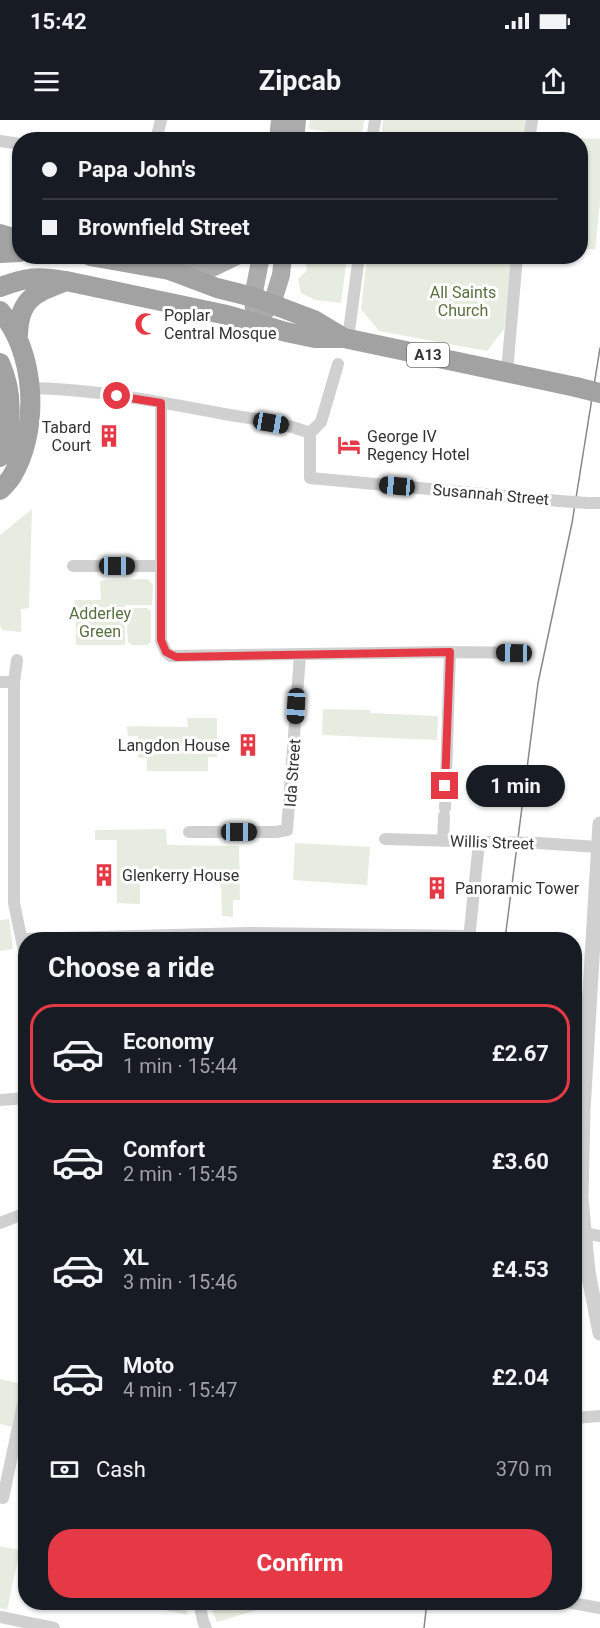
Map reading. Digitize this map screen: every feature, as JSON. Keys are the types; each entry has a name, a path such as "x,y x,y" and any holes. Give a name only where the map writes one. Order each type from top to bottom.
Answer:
{"highway":[{"name":"A13","path":"135,264 169,270 217,288 273,304 314,320 346,338"},
{"name":"A13","path":"0,287 24,278 42,277 66,281 255,322 286,332 315,338 346,338 600,393"},
{"path":"0,490 12,477 28,432 31,388 18,335 18,319 27,300 40,291 66,281"},
{"path":"0,311 18,335"},
{"path":"0,363 7,378 10,398 9,425 5,446 0,457"}],"main road":[{"path":"169,270 210,269 220,264"},
{"path":"255,322 253,297 259,264"},
{"path":"255,322 273,304 282,264"}],"street":[{"path":"346,338 357,264"},
{"path":"507,372 516,264"},
{"path":"31,388 90,392 161,403 295,427 310,433 321,422 338,364"},
{"path":"161,403 161,640 166,652 176,657 450,652 525,653"},
{"name":"Susannah Street","path":"310,433 310,478 594,503"},
{"path":"74,566 160,566"},
{"path":"443,841 450,652"},
{"name":"Ida Street","path":"189,832 282,832 287,830 300,655"},
{"path":"17,660 14,682 14,903 20,932"},
{"path":"0,682 14,682"},
{"path":"582,1132 595,1011 600,824"},
{"name":"Willis Street","path":"386,839 598,847"},
{"path":"470,932 484,842"},
{"path":"0,905 14,903"},
{"path":"0,1100 18,1099"},
{"path":"0,1222 18,1216"},
{"path":"582,1216 588,1272 600,1334"},
{"path":"583,1233 600,1236"},
{"path":"582,1417 600,1416"},
{"path":"3,1498 18,1428"},
{"path":"582,1605 600,1608"},
{"path":"201,1610 206,1628"},
{"path":"0,1617 54,1628"}],"green space":[{"path":"310,120 364,120 362,132 309,129"},
{"path":"383,120 527,120 526,132 382,132"},
{"path":"588,139 600,139 600,202 595,250 588,249"},
{"path":"306,264 346,264 341,303 315,300 301,293 298,279 307,270"},
{"name":"All Saints Church","path":"366,264 511,264 504,329 487,351 379,331 361,309"},
{"path":"32,509 29,608 21,609 21,632 2,630 0,625 0,535"},
{"name":"Adderley Green","path":"148,579 153,585 152,605 125,605 125,645 76,645 75,600 101,600 100,582 103,580"},
{"path":"129,608 147,608 151,611 151,642 147,645 132,645 128,642 126,611"},
{"path":"323,709 370,710 370,713 438,716 437,740 322,735"},
{"path":"187,718 217,718 217,757 208,757 208,771 147,771 147,758 138,758 138,736 128,736 127,726 188,727"},
{"path":"166,829 167,845 239,846 240,900 233,900 233,917 222,916 221,883 140,882 140,904 117,903 117,840 95,840 95,830"},
{"path":"295,843 370,847 367,885 293,880"},
{"path":"9,919 13,949 0,951 0,920"},
{"path":"0,1379 18,1383 18,1406 14,1427 0,1424"},
{"path":"0,1546 18,1550 18,1559 7,1610 0,1608"},
{"path":"165,1610 186,1610 188,1615"},
{"path":"212,1610 257,1610 217,1622"}],"tram line":[{"path":"506,932 538,683 572,523 600,348"},
{"path":"424,1628 426,1610"}],"place":[{"name":"Poplar Central Mosque","path":"146,324"},
{"name":"Tabard Court","path":"109,436"},
{"name":"George IV Regency Hotel","path":"349,445"},
{"name":"Langdon House","path":"248,745"},
{"name":"Glenkerry House","path":"104,875"},
{"name":"Panoramic Tower","path":"437,888"}],"route":[{"path":"117,396 161,403 161,640 166,652 176,657 450,652 445,786"}]}
